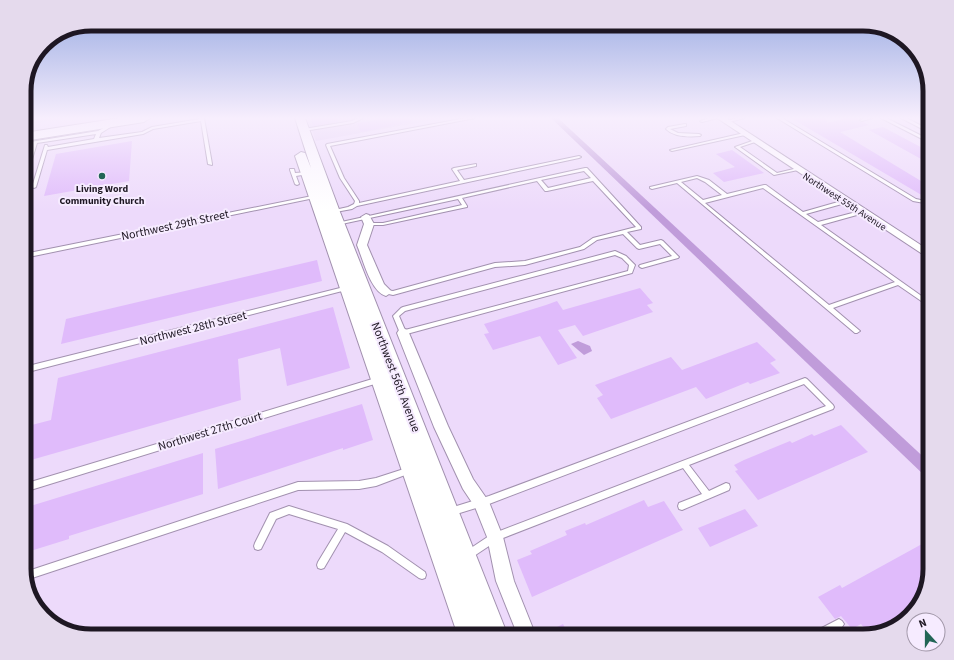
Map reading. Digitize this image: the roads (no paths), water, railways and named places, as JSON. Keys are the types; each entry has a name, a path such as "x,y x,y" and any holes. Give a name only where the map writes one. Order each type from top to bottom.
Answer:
{"street":[{"name":"Northwest 56th Avenue","path":"302,149 307,174 320,195 420,467 469,629"},
{"name":"Northwest 55th Avenue","path":"768,149 923,251"},
{"path":"367,221 362,245 379,286 386,292"},
{"name":"Northwest 56th Avenue","path":"403,333 441,427 468,484 481,502 495,537 505,581 524,629"},
{"name":"Northwest 56th Avenue","path":"420,467 448,512 492,629"}],"lane":[{"path":"34,187 45,149"},
{"path":"207,149 210,164"},
{"path":"330,149 342,178 357,201 356,205"},
{"path":"672,150 677,149"},
{"path":"741,149 776,174 798,169"},
{"path":"830,149 915,200 923,202"},
{"path":"329,219 356,205 579,157"},
{"path":"463,182 454,169 474,164"},
{"path":"367,221 459,197 585,169 639,228 594,239 582,248 525,263 495,265 393,293 386,292"},
{"path":"292,170 307,174"},
{"path":"297,184 307,174"},
{"path":"652,188 697,177 708,181 726,196"},
{"path":"538,179 547,190 594,179"},
{"path":"678,182 857,331"},
{"path":"702,202 764,186 923,300"},
{"name":"Northwest 29th Street","path":"31,255 320,195"},
{"path":"329,219 367,221 383,224 465,206 459,197"},
{"path":"803,213 847,201"},
{"path":"818,224 862,212"},
{"path":"624,232 639,247 661,242 676,257 642,266"},
{"path":"615,254 624,257 632,265 630,272 403,333 396,316 403,309 615,254"},
{"path":"828,307 900,283"},
{"name":"Northwest 28th Street","path":"31,368 354,287"},
{"name":"Northwest 27th Court","path":"31,486 388,377"},
{"path":"448,512 519,489 805,381 830,407 495,537 465,557"},
{"path":"684,464 707,495"},
{"path":"31,574 298,486 359,485 376,482 420,467"},
{"path":"682,506 726,487"},
{"path":"258,546 273,516 289,510 344,527 385,549 422,575"},
{"path":"321,566 344,527"},
{"path":"829,629 839,624"}],"waterway":[{"path":"587,149 923,465"}],"place":[{"name":"Living Word Community Church","path":"102,176"}]}
